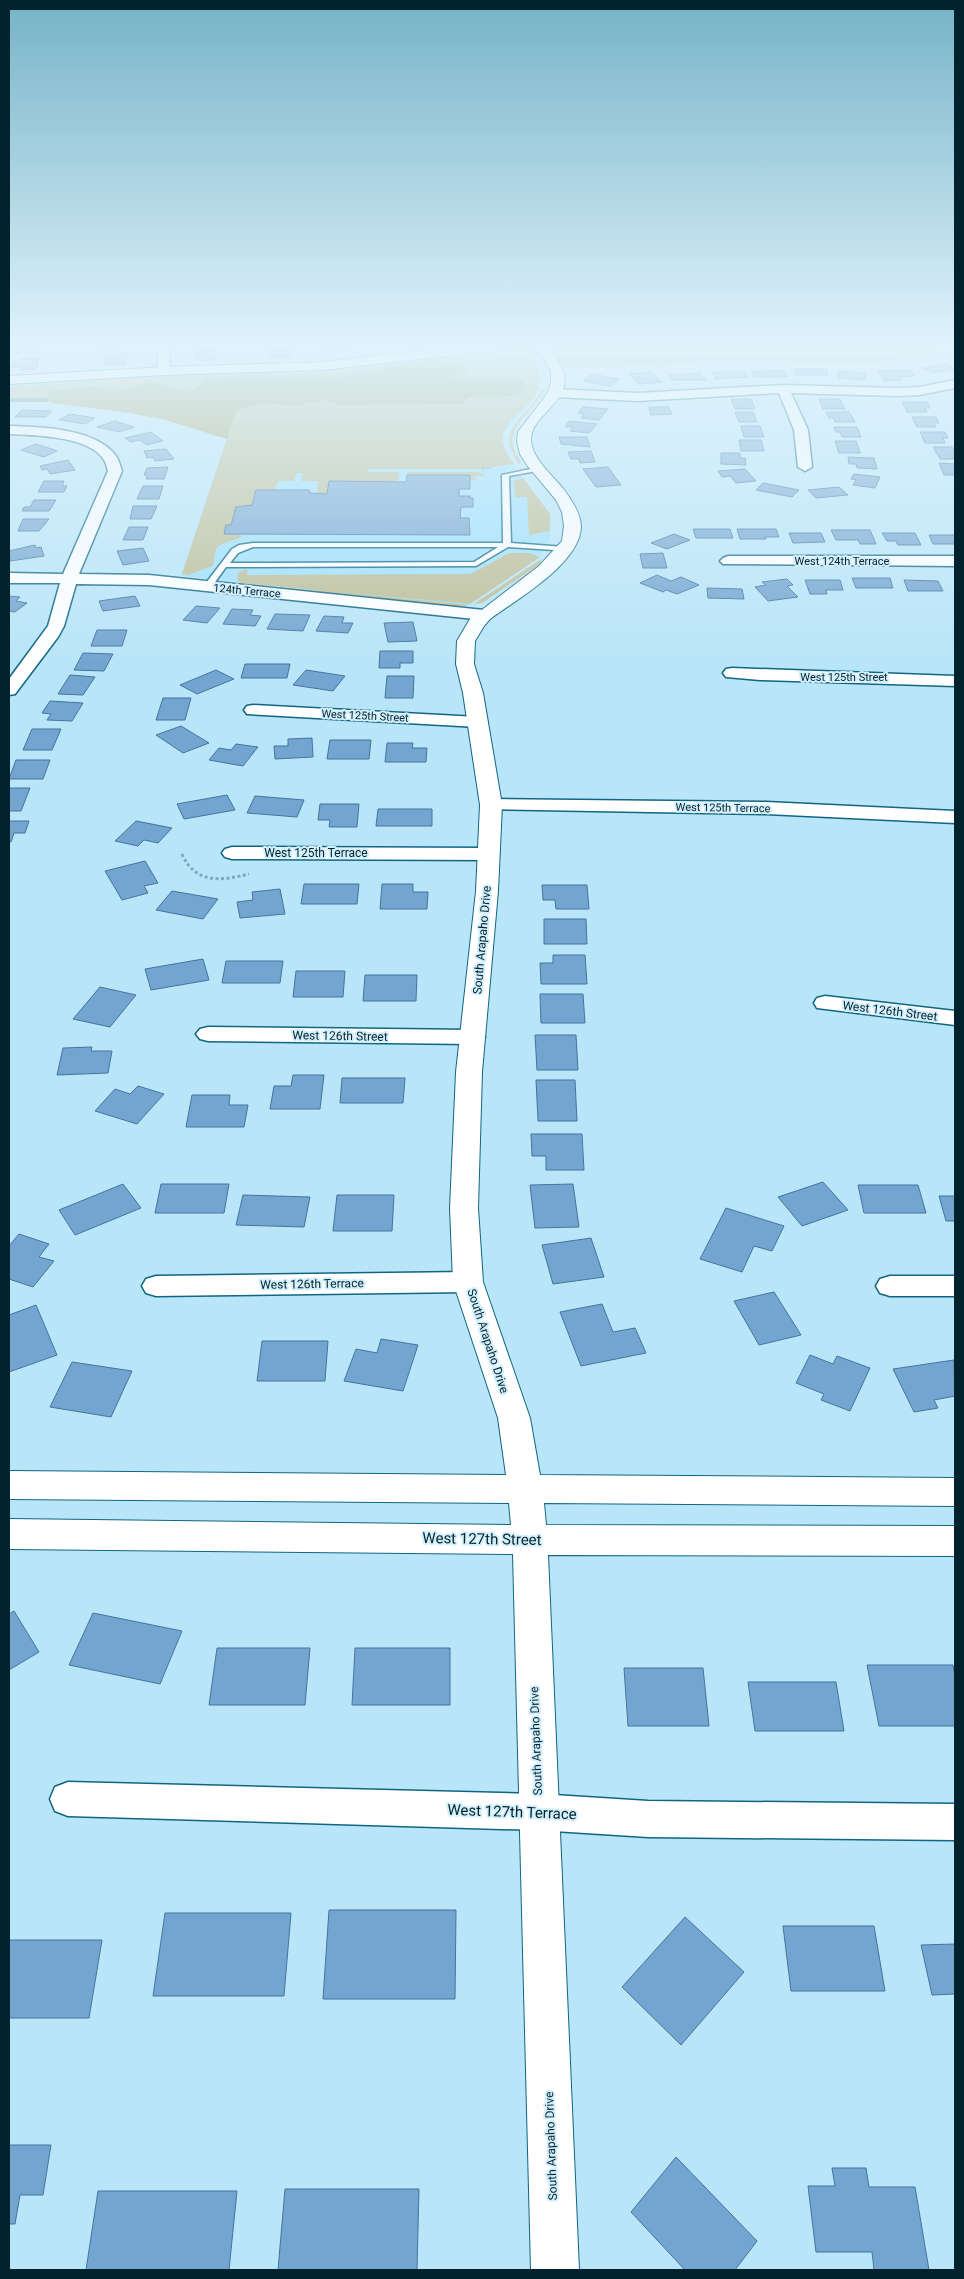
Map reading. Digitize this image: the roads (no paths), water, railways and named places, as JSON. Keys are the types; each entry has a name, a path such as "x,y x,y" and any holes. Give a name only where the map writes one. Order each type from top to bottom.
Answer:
{"street":[{"path":"9,690 50,637 56,626 69,579 112,481 114,465 103,450"},
{"path":"527,450 566,503 570,513 571,532 566,549"},
{"path":"803,450 805,467"},
{"name":"South Arapaho Drive","path":"556,2270 538,1812 530,1540 525,1488 514,1418 468,1282 464,1208 469,1072 489,854 491,805 478,722 466,664 466,640 476,623 484,615 554,562 566,549"},
{"name":"West 124th Terrace","path":"728,562 955,561"},
{"name":"124th Terrace","path":"9,578 149,580 484,615"},
{"name":"West 125th Street","path":"732,673 788,676 902,677 955,681"},
{"name":"West 125th Street","path":"252,710 478,722"},
{"name":"West 125th Terrace","path":"491,805 766,808 955,817"},
{"name":"West 125th Terrace","path":"232,853 489,854"},
{"name":"West 126th Street","path":"825,1003 955,1018"},
{"name":"West 126th Street","path":"208,1034 473,1037"},
{"name":"West 126th Terrace","path":"156,1286 468,1282"},
{"path":"890,1286 955,1286"},
{"path":"9,1485 955,1492"},
{"name":"West 127th Street","path":"9,1534 530,1540 955,1541"},
{"name":"West 127th Terrace","path":"68,1799 538,1812 648,1819 955,1822"}],"lane":[{"path":"507,545 505,475 540,469"},
{"path":"226,565 476,564 507,545"},
{"path":"207,587 235,551 242,547 507,545 566,549"}]}
